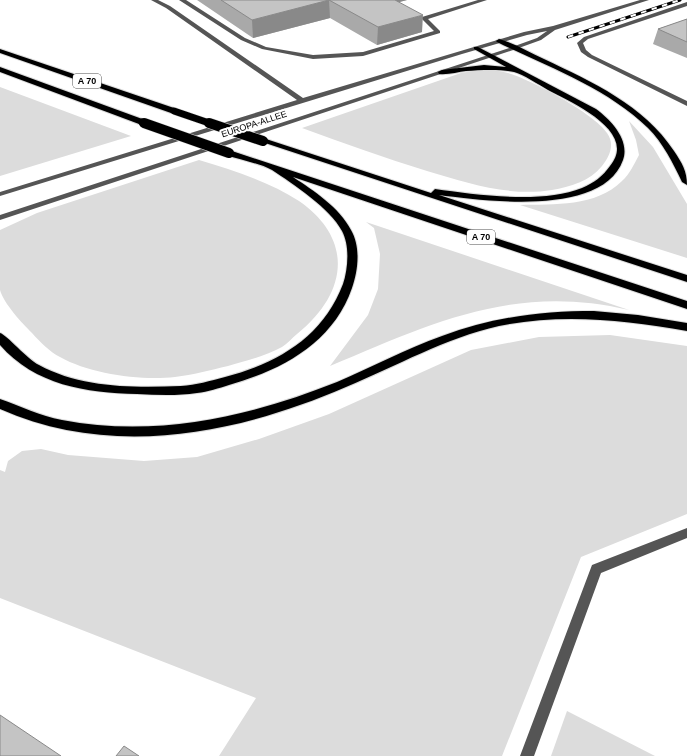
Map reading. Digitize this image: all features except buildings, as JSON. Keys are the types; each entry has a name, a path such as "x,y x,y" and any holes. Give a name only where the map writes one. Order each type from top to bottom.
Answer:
{"highway":[{"path":"499,41 626,106 650,127 670,151 687,182"},
{"path":"404,188 466,196 549,198 580,192 598,184 613,174 621,149 618,137 602,118 581,104 476,48"},
{"name":"A 70","path":"0,52 404,188 687,279"},
{"path":"442,72 484,67 519,72"},
{"name":"A 70","path":"0,70 275,169 687,305"},
{"path":"0,338 19,359 38,370 62,379 88,386 121,390 165,391 198,388 245,377 281,362 306,345 326,326 339,308 348,288 353,268 347,230 316,197 275,169"},
{"path":"0,404 36,419 75,427 113,430 161,431 244,418 290,405 344,383 425,346 482,326 514,320 565,315 630,318 687,327"}],"street":[{"path":"154,0 168,7 301,100"},
{"path":"182,0 243,39 264,48 313,57 363,54 438,32 424,18 484,0"},
{"path":"554,28 646,0"},
{"path":"687,4 586,38 580,43 583,51 590,56 687,104"},
{"name":"EUROPA-ALLEE","path":"0,194 301,100 526,33 554,28"},
{"name":"EUROPA-ALLEE","path":"0,218 514,48 539,39 554,28"},
{"path":"527,756 596,569 687,533"}],"shaded area":[{"path":"478,70 500,71 531,82 590,116 607,133 611,141 609,154 602,166 592,176 566,187 536,192 520,192 489,188 427,171 302,128 461,73"},
{"path":"0,87 131,136 0,176"},
{"path":"629,121 653,147 687,204 687,258 520,205 560,204 587,200 600,196 612,189 622,181 632,169 639,155 636,140"},
{"path":"199,160 250,177 276,188 299,201 317,216 329,233 336,250 338,267 334,285 326,302 314,318 284,346 269,353 228,366 175,377 132,377 101,372 72,363 49,350 19,319 9,307 2,295 0,290 0,230 37,213"},
{"path":"366,222 629,310 588,303 549,301 511,305 475,312 439,322 330,366 368,315 378,289 380,254 374,228"},
{"path":"610,335 687,346 687,514 581,557 502,756 219,756 256,698 0,598 0,470 5,472 8,461 22,451 41,449 68,455 144,461 197,457 259,439 329,414 471,350 539,337"},
{"path":"567,711 655,756 551,756"}],"railway":[{"path":"568,37 680,0"}]}
